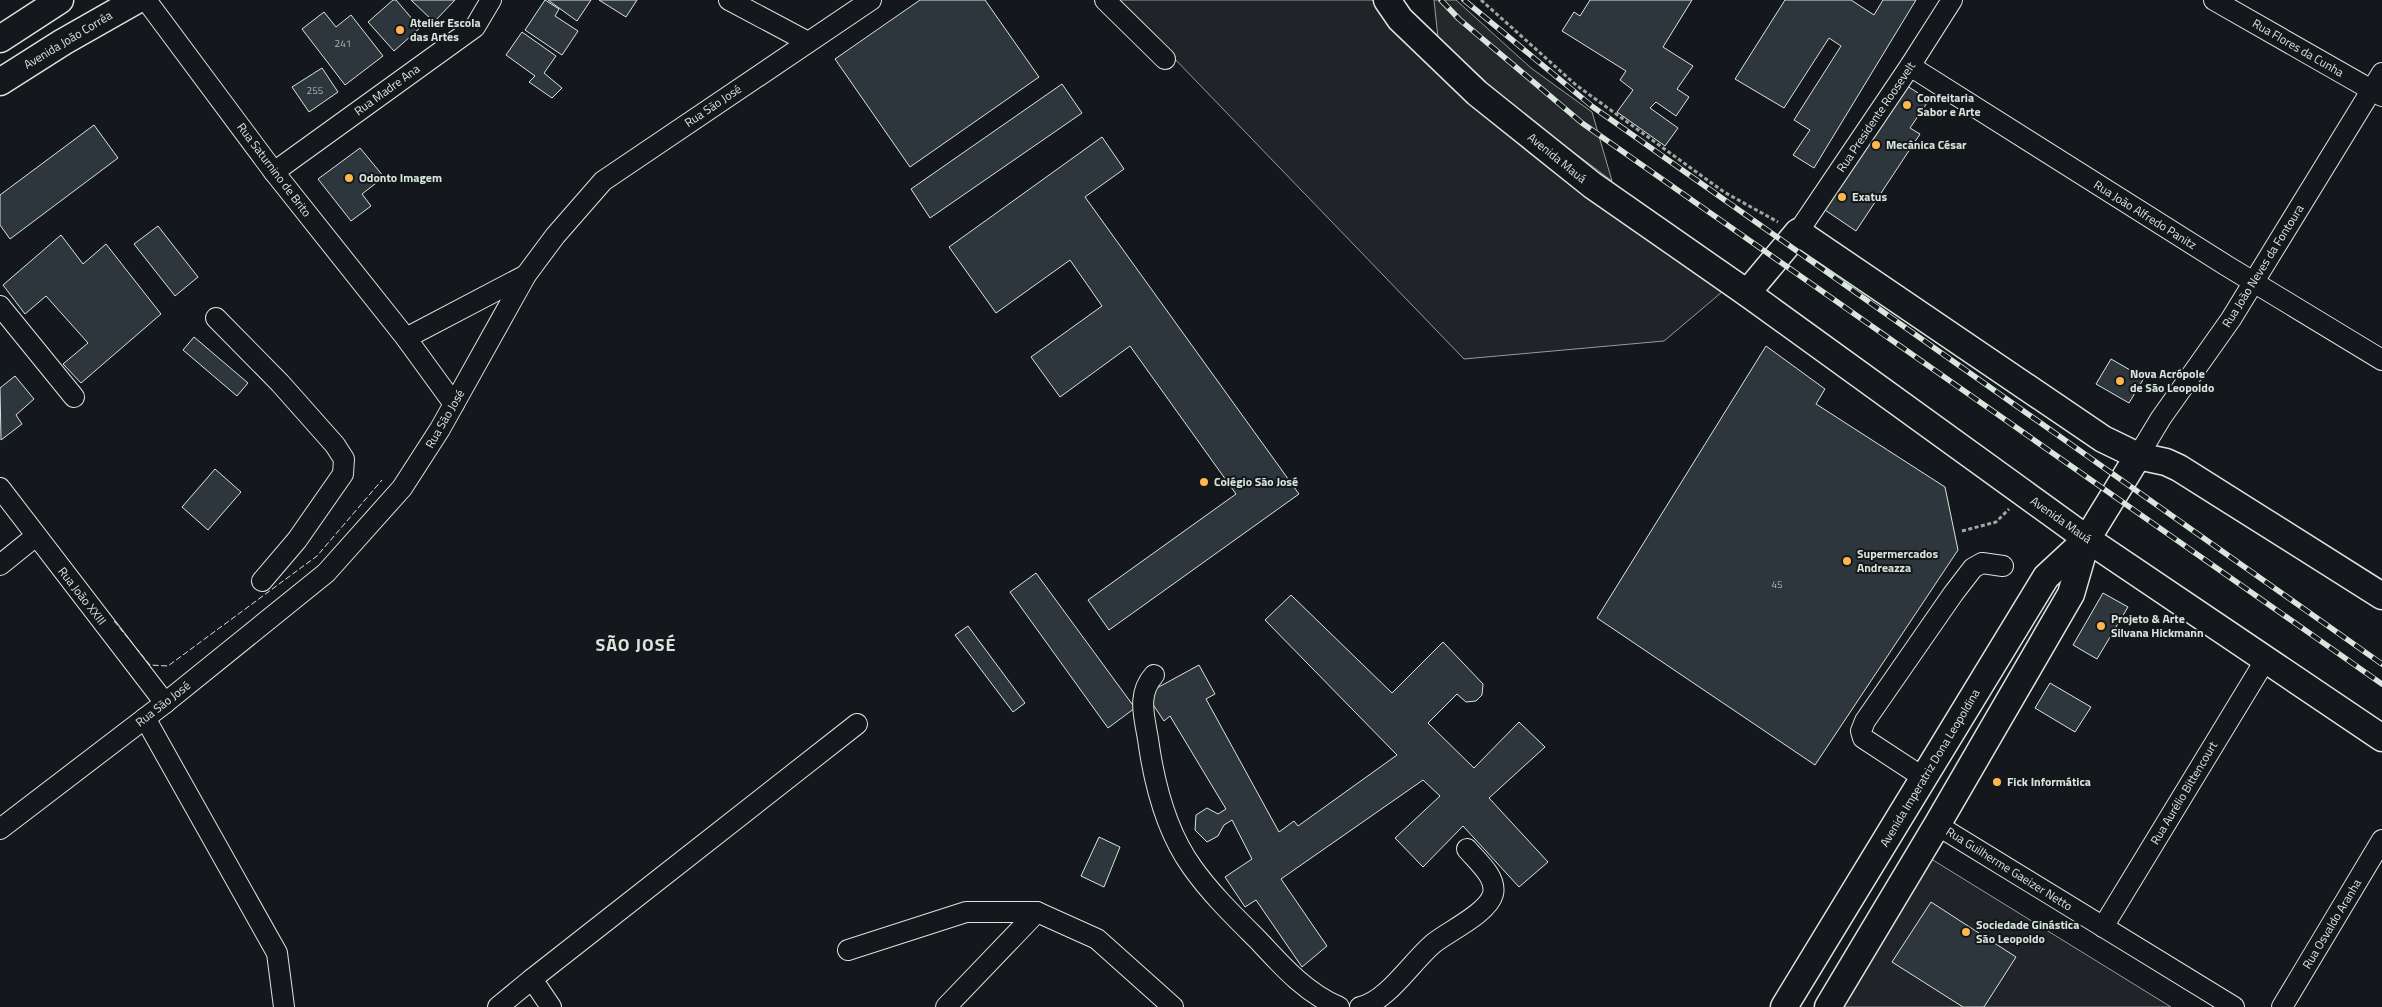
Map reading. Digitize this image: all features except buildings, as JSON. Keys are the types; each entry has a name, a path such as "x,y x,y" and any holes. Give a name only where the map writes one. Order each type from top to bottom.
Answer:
{"main road":[{"name":"Avenida João Corrêa","path":"0,82 63,42 137,0"},
{"name":"Avenida Mauá","path":"1386,0 1400,19 1477,93 1592,185 1747,293 2087,539 2382,738"},
{"path":"0,39 52,5 63,42"},
{"path":"1747,293 1798,232 2103,439 2138,456 2166,462 2179,468 2382,596"},
{"name":"Avenida Imperatriz Dona Leopoldina","path":"1828,1007 1937,825 2070,594 2087,539 2138,456"},
{"name":"Avenida Imperatriz Dona Leopoldina","path":"1792,1004 1924,778 2046,576 2087,539"}],"street":[{"name":"Rua Saturnino de Brito","path":"146,0 274,172 406,338 454,404"},
{"name":"Rua Madre Ana","path":"274,172 475,27 491,0"},
{"path":"729,0 808,42"},
{"name":"Rua São José","path":"0,829 165,703 326,573 402,488 454,404 526,275 555,236 603,181 871,0"},
{"path":"1105,0 1165,59"},
{"name":"Rua Presidente Roosevelt","path":"1798,232 1910,66 1952,0"},
{"name":"Rua Flores da Cunha","path":"2214,0 2377,93"},
{"name":"Rua João Alfredo Panitz","path":"1910,66 2254,283 2382,360"},
{"name":"Rua João Neves da Fontoura","path":"2138,456 2161,418 2231,319 2377,93 2382,73"},
{"path":"406,338 526,275"},
{"path":"0,306 74,397"},
{"path":"216,318 280,383 335,445 344,459 343,474 297,540 262,581"},
{"name":"Rua João XXIII","path":"0,488 165,703"},
{"path":"0,565 36,536"},
{"path":"1924,778 1864,738 1861,731 1865,721 1973,568 1982,563 2003,566"},
{"name":"Rua Aurélio Bittencourt","path":"2103,927 2266,658"},
{"path":"1154,675 1146,684 1142,696 1149,746 1166,817 1180,848 1209,889 1289,973 1312,992 1339,1007"},
{"path":"145,718 278,953 284,1007"},
{"path":"498,1007 856,724"},
{"name":"Rua Guilherme Gaeizer Netto","path":"1937,825 2234,1007"},
{"name":"Rua Osvaldo Aranha","path":"2282,1007 2382,840"},
{"path":"1360,1007 1379,998 1420,955 1435,942 1471,918 1490,900 1494,886 1490,877 1467,849"},
{"path":"848,950 966,912 1037,912 1098,939 1173,1007"},
{"path":"946,1007 1037,912"},
{"path":"532,979 551,1007"}],"path":[{"path":"1481,0 1584,91 1724,192 1798,232"},
{"path":"1962,531 1996,522 2009,509 2018,490"}],"shaded area":[{"path":"1118,0 1372,0 1390,21 1722,292 1664,341 1464,359"},
{"path":"1434,0 1456,0 1531,68 1592,112 1612,181 1512,106 1438,38"},
{"name":"Sociedade Ginástica São Leopoldo","path":"1928,857 2171,1007 1835,1007"}],"railway":[{"path":"1441,0 1459,19 1582,123 2382,684"},
{"path":"1464,0 1593,107 2382,664"}],"fence":[{"path":"114,621 150,665 168,666 317,556 382,480"}],"place":[{"name":"Atelier Escola das Artes","path":"400,30"},
{"name":"Confeitaria Sabor e Arte","path":"1907,105"},
{"name":"Mecânica César","path":"1876,145"},
{"name":"Odonto Imagem","path":"349,178"},
{"name":"Exatus","path":"1842,197"},
{"name":"Nova Acrópole de São Leopoldo","path":"2120,381"},
{"name":"Colégio São José","path":"1204,482"},
{"name":"Supermercados Andreazza","path":"1847,561"},
{"name":"Projeto & Arte Silvana Hickmann","path":"2101,626"},
{"name":"Fick Informática","path":"1997,782"},
{"name":"Sociedade Ginástica São Leopoldo","path":"1966,932"}],"district":[{"name":"SÃO JOSÉ","path":"636,645"}]}
